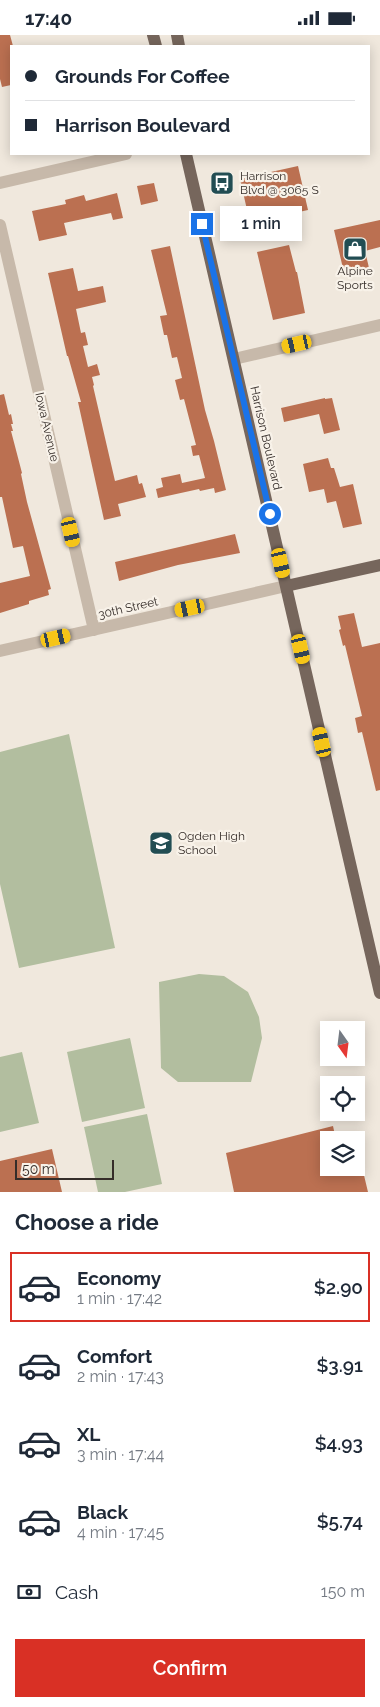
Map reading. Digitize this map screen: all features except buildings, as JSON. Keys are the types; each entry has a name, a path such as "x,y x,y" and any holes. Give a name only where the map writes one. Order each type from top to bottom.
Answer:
{"main road":[{"name":"Harrison Boulevard","path":"186,155 380,993"},
{"name":"30th Street","path":"286,586 380,565"}],"street":[{"path":"0,183 122,155"},
{"name":"Iowa Avenue","path":"0,225 94,630"},
{"path":"234,359 380,325"},
{"name":"30th Street","path":"0,651 286,586"}],"green space":[{"path":"69,734 115,948 19,968 0,884 0,752"},
{"path":"199,974 224,976 248,992 259,1017 262,1038 251,1082 178,1082 161,1068 159,982"},
{"path":"130,1038 145,1108 82,1122 67,1052"},
{"path":"22,1052 39,1123 0,1132 0,1057"},
{"path":"147,1114 162,1184 125,1192 98,1192 84,1127"}],"place":[{"name":"Harrison Blvd @ 3065 S","path":"222,183"},
{"name":"Alpine Sports","path":"355,249"},
{"name":"Ogden High School","path":"161,843"}],"route":[{"path":"202,224 270,514"}]}
